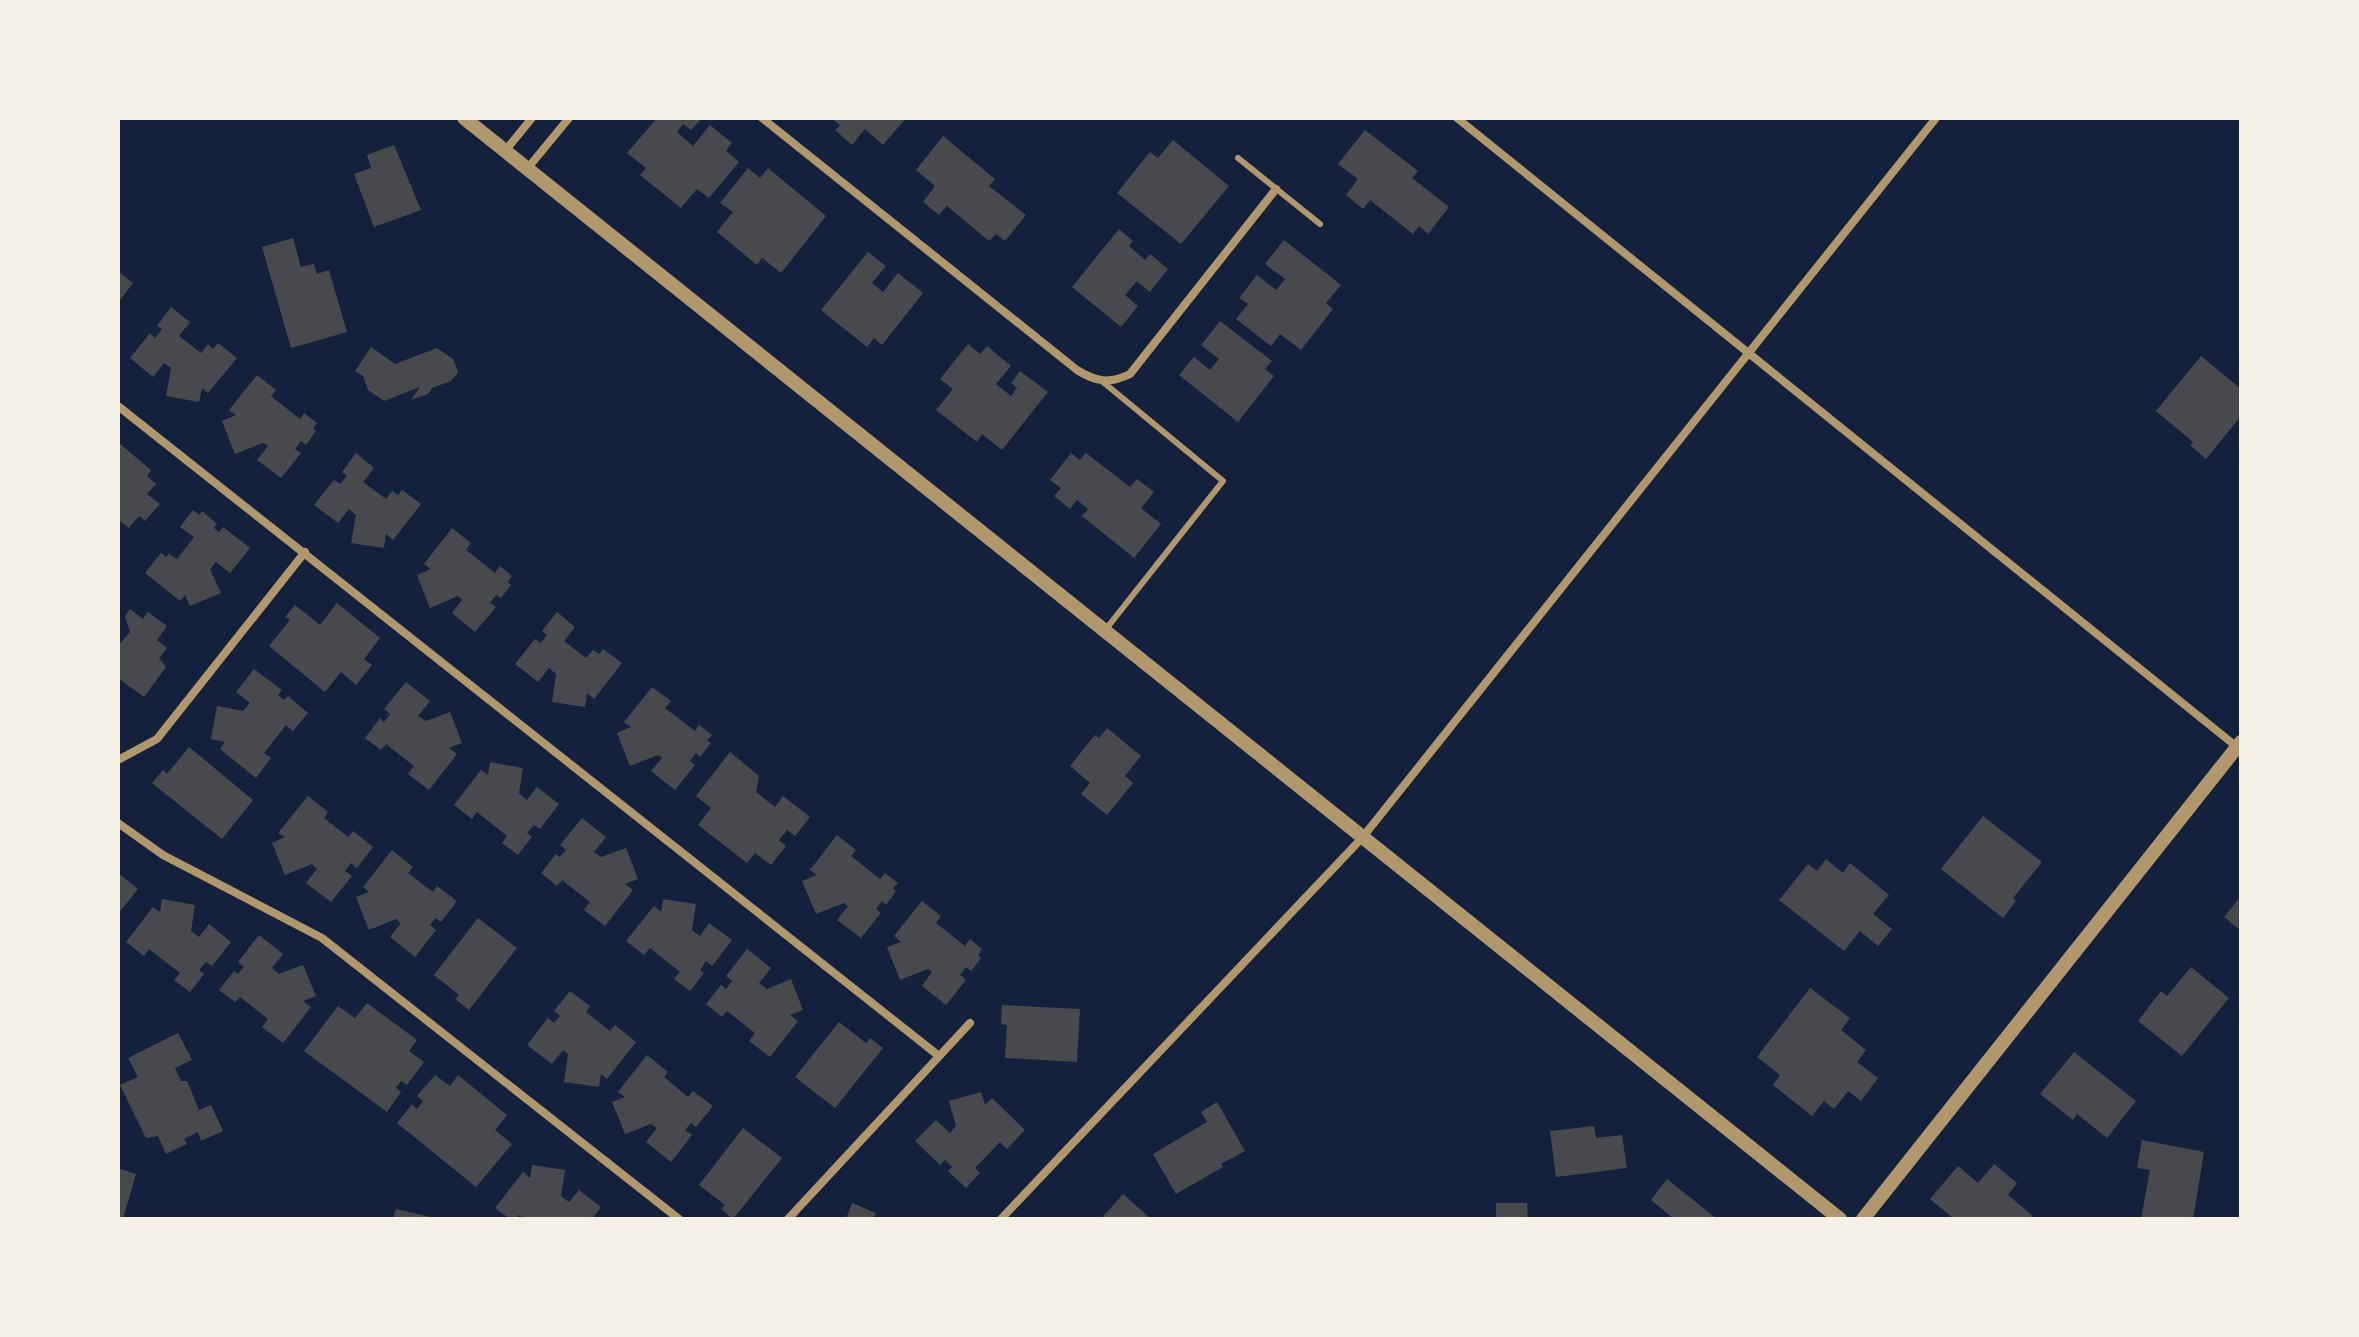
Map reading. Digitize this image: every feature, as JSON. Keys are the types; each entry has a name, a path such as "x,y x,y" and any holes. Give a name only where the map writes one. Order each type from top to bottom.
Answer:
{"street":[{"path":"464,118 1840,1219"},
{"path":"505,151 532,118"},
{"path":"527,169 569,118"},
{"path":"762,118 1077,370 1103,382 1117,381 1130,374 1276,189"},
{"path":"1457,118 2240,747 1863,1219"},
{"path":"1001,1219 1362,838 1936,118"},
{"path":"118,406 939,1056"},
{"path":"118,760 157,739 305,552"},
{"path":"118,823 163,855 322,938 679,1219"},
{"path":"788,1219 970,1023"}],"lane":[{"path":"1238,158 1320,224"},
{"path":"1103,382 1223,481 1104,631"}],"building":[{"path":"657,118 702,118 691,130 683,124 677,132 693,146 710,125 732,143 726,151 739,162 709,198 697,189 681,208 640,175 646,168 627,153"},
{"path":"831,118 906,118 883,145 865,129 852,145 835,130 840,125"},
{"path":"1365,130 1418,171 1412,178 1449,207 1428,234 1419,226 1413,234 1370,200 1363,209 1346,195 1358,179 1338,164"},
{"path":"943,136 995,179 989,186 1026,215 1005,241 996,234 989,241 947,206 939,215 923,202 935,186 916,170"},
{"path":"1173,140 1229,186 1181,244 1117,193 1150,152 1158,158"},
{"path":"394,145 421,210 374,227 354,174 371,168 367,155"},
{"path":"748,168 760,178 768,168 826,216 781,273 762,258 757,265 717,232 733,212 720,203"},
{"path":"1119,229 1133,241 1129,246 1145,260 1150,254 1168,269 1150,292 1137,281 1125,295 1138,306 1121,327 1072,287"},
{"path":"293,238 301,267 314,264 317,274 329,270 347,332 291,348 262,247"},
{"path":"1284,240 1341,285 1326,303 1333,309 1301,350 1280,334 1271,346 1236,319 1248,304 1239,298 1257,275 1276,290 1285,279 1265,264"},
{"path":"868,252 886,266 872,283 883,292 898,273 923,293 882,345 874,338 867,347 821,310"},
{"path":"118,271 133,283 118,303"},
{"path":"171,307 190,322 179,336 201,353 208,344 213,349 218,343 237,358 208,393 202,388 199,402 166,396 171,368 164,363 153,377 130,358 150,333 155,338 162,329 157,326"},
{"path":"1220,321 1272,361 1265,369 1274,376 1238,422 1179,375 1194,357 1210,370 1219,359 1201,345"},
{"path":"968,344 980,354 987,346 1011,366 996,384 1011,396 1017,388 1011,383 1020,371 1048,392 1002,450 982,434 977,442 936,410 953,389 940,379"},
{"path":"371,347 395,364 437,348 453,359 458,372 451,381 432,388 428,394 411,400 420,387 384,401 368,390 363,376 355,371"},
{"path":"2201,356 2241,389 2241,416 2206,459 2190,445 2193,442 2156,411"},
{"path":"257,375 276,390 271,396 300,419 304,413 317,423 313,429 316,431 306,445 301,441 295,449 301,453 281,478 257,460 268,446 263,443 235,454 222,421 236,415 229,410"},
{"path":"120,444 151,470 147,476 156,484 147,494 160,504 145,521 139,516 129,528 120,521 118,524"},
{"path":"356,453 374,468 363,482 386,499 392,491 398,495 402,490 421,504 393,540 386,534 384,548 351,543 356,515 349,509 338,523 314,505 334,480 340,484 347,476 342,472"},
{"path":"1071,453 1080,460 1086,453 1130,487 1137,479 1154,492 1141,508 1161,524 1134,558 1082,516 1088,509 1077,500 1070,509 1054,496 1061,488 1050,480"},
{"path":"193,510 199,515 202,511 217,524 214,528 219,532 223,527 250,548 230,573 216,562 210,569 221,593 190,606 185,595 180,601 145,573 161,553 177,559 194,537 180,527"},
{"path":"452,528 471,543 466,550 495,573 500,566 512,576 508,582 511,585 501,598 496,595 490,603 496,607 475,632 452,613 462,600 458,596 430,608 417,575 431,569 424,564"},
{"path":"337,603 380,638 364,659 372,665 356,685 341,672 325,692 269,646 290,620 285,617 295,605 320,625"},
{"path":"130,609 143,619 148,612 167,626 157,640 167,648 159,658 166,667 144,697 118,678 118,646 130,632 125,616"},
{"path":"557,612 575,627 564,641 586,658 593,650 599,654 603,649 622,663 594,699 587,693 585,707 552,702 556,674 549,668 538,682 515,664 535,639 541,643 547,635 542,631"},
{"path":"254,669 282,690 278,695 284,700 288,696 308,713 293,731 286,725 264,753 271,758 256,778 220,749 225,742 211,739 217,706 243,711 250,703 236,692"},
{"path":"406,682 430,701 418,716 426,721 450,712 462,743 449,748 457,754 429,790 408,774 414,766 386,744 381,750 365,738 380,718 384,722 390,714 384,709"},
{"path":"652,687 671,701 665,708 695,731 699,725 712,735 707,741 711,743 700,757 696,753 690,761 695,765 675,790 651,771 662,758 658,755 630,766 617,733 631,727 624,722"},
{"path":"1107,728 1141,756 1125,776 1133,783 1107,815 1081,794 1090,783 1070,766 1095,735 1099,738"},
{"path":"189,747 253,800 222,839 152,783 163,770 167,774"},
{"path":"730,752 759,776 756,792 775,807 783,796 810,817 795,836 787,830 779,840 786,846 771,865 755,853 747,863 698,825 711,808 696,796"},
{"path":"490,762 523,768 519,793 527,800 537,787 559,804 540,829 534,825 527,833 532,837 518,855 502,843 507,836 477,812 472,819 454,805 481,770 488,775"},
{"path":"308,796 328,812 324,818 348,837 353,831 373,847 357,868 351,863 345,871 352,876 331,902 306,883 317,869 312,864 285,875 272,843 285,837 278,833"},
{"path":"1983,816 2042,862 2013,898 2016,901 2003,918 1941,869"},
{"path":"582,818 606,837 594,852 601,857 626,848 638,879 625,884 633,890 605,926 584,910 590,902 562,880 557,886 541,873 556,854 560,857 566,850 560,845"},
{"path":"837,835 856,850 851,856 880,879 885,873 898,883 886,905 882,901 876,909 881,913 861,938 837,920 848,906 844,903 816,914 802,881 817,875 810,870"},
{"path":"392,850 413,867 408,873 433,892 437,886 457,901 441,922 436,918 430,925 436,930 415,957 390,937 401,923 396,919 369,930 356,897 369,892 363,887"},
{"path":"1826,859 1843,873 1850,863 1889,895 1873,914 1892,929 1878,946 1860,931 1844,951 1779,900 1808,864 1817,871"},
{"path":"118,873 138,889 118,914"},
{"path":"2241,896 2241,931 2224,917"},
{"path":"162,899 195,905 191,931 199,937 209,924 231,942 212,966 206,962 199,970 204,974 190,992 174,980 180,973 149,949 144,956 126,942 153,907 160,912"},
{"path":"663,899 696,904 692,930 700,936 709,923 732,940 712,966 706,961 700,970 704,973 690,991 674,979 680,972 650,948 644,955 626,941 654,906 661,912"},
{"path":"922,901 941,916 936,923 965,946 970,939 982,949 978,955 981,958 971,971 966,967 960,975 966,980 946,1005 922,986 932,972 928,969 900,980 887,947 901,942 894,936"},
{"path":"478,918 517,948 469,1010 455,999 459,995 434,975"},
{"path":"259,935 283,954 272,968 279,974 303,965 316,996 303,1001 311,1007 283,1043 262,1027 268,1019 240,997 235,1002 219,990 234,971 238,974 244,967 238,962"},
{"path":"747,949 771,968 759,983 767,989 791,979 803,1010 790,1015 798,1021 770,1057 749,1041 755,1033 727,1011 722,1017 706,1004 721,985 726,989 732,981 726,976"},
{"path":"2191,967 2229,998 2182,1056 2138,1021 2161,991 2167,996"},
{"path":"1810,988 1850,1018 1841,1030 1866,1050 1857,1062 1878,1078 1861,1101 1848,1091 1834,1109 1824,1101 1812,1116 1773,1085 1780,1075 1757,1057"},
{"path":"570,991 590,1006 586,1012 610,1031 615,1025 636,1042 607,1079 601,1074 599,1087 564,1082 568,1054 563,1050 552,1064 527,1045 548,1018 554,1023 560,1016 554,1011"},
{"path":"367,1003 417,1040 409,1051 424,1062 407,1085 401,1081 396,1088 401,1092 387,1112 304,1051 338,1006 355,1018"},
{"path":"1002,1005 1080,1009 1077,1062 1005,1058 1007,1025 1001,1024"},
{"path":"839,1022 866,1043 870,1038 883,1048 835,1108 795,1077"},
{"path":"178,1033 192,1060 175,1068 181,1081 187,1081 199,1110 211,1105 223,1131 201,1141 198,1132 184,1139 187,1144 166,1154 158,1136 146,1138 120,1085 138,1077 128,1058"},
{"path":"2074,1052 2136,1101 2107,1138 2077,1114 2073,1120 2040,1094"},
{"path":"647,1055 668,1072 664,1077 688,1097 693,1091 713,1106 696,1127 691,1123 685,1130 692,1135 671,1162 646,1142 657,1128 651,1124 625,1134 612,1102 625,1097 618,1092"},
{"path":"435,1075 450,1086 458,1075 507,1115 495,1130 512,1144 476,1187 397,1123 412,1104 417,1109 423,1101 417,1096"},
{"path":"981,1092 985,1105 992,1098 1025,1130 1007,1149 1000,1142 975,1168 980,1173 966,1188 948,1171 952,1167 945,1160 940,1165 915,1141 936,1120 950,1133 956,1126 949,1101"},
{"path":"1217,1102 1245,1151 1176,1194 1153,1154 1207,1122 1201,1112"},
{"path":"1594,1126 1596,1138 1622,1135 1627,1168 1556,1177 1550,1131"},
{"path":"743,1128 782,1158 733,1219 721,1209 725,1205 699,1185"},
{"path":"2142,1140 2204,1152 2193,1219 2141,1219 2150,1170 2137,1168"},
{"path":"1994,1164 2017,1183 2008,1195 2033,1216 2030,1219 1954,1219 1930,1199 1958,1166 1978,1183"},
{"path":"532,1165 565,1170 561,1196 569,1202 579,1190 601,1207 592,1219 525,1219 519,1215 516,1219 510,1219 495,1208 523,1172 530,1178"},
{"path":"118,1168 136,1174 123,1219 118,1219"},
{"path":"1667,1179 1717,1219 1674,1219 1651,1200"},
{"path":"1123,1194 1151,1219 1101,1219"},
{"path":"852,1203 876,1213 873,1219 846,1219"},
{"path":"1496,1203 1527,1203 1528,1219 1496,1219"},
{"path":"396,1209 435,1218 435,1219 393,1219"}]}
